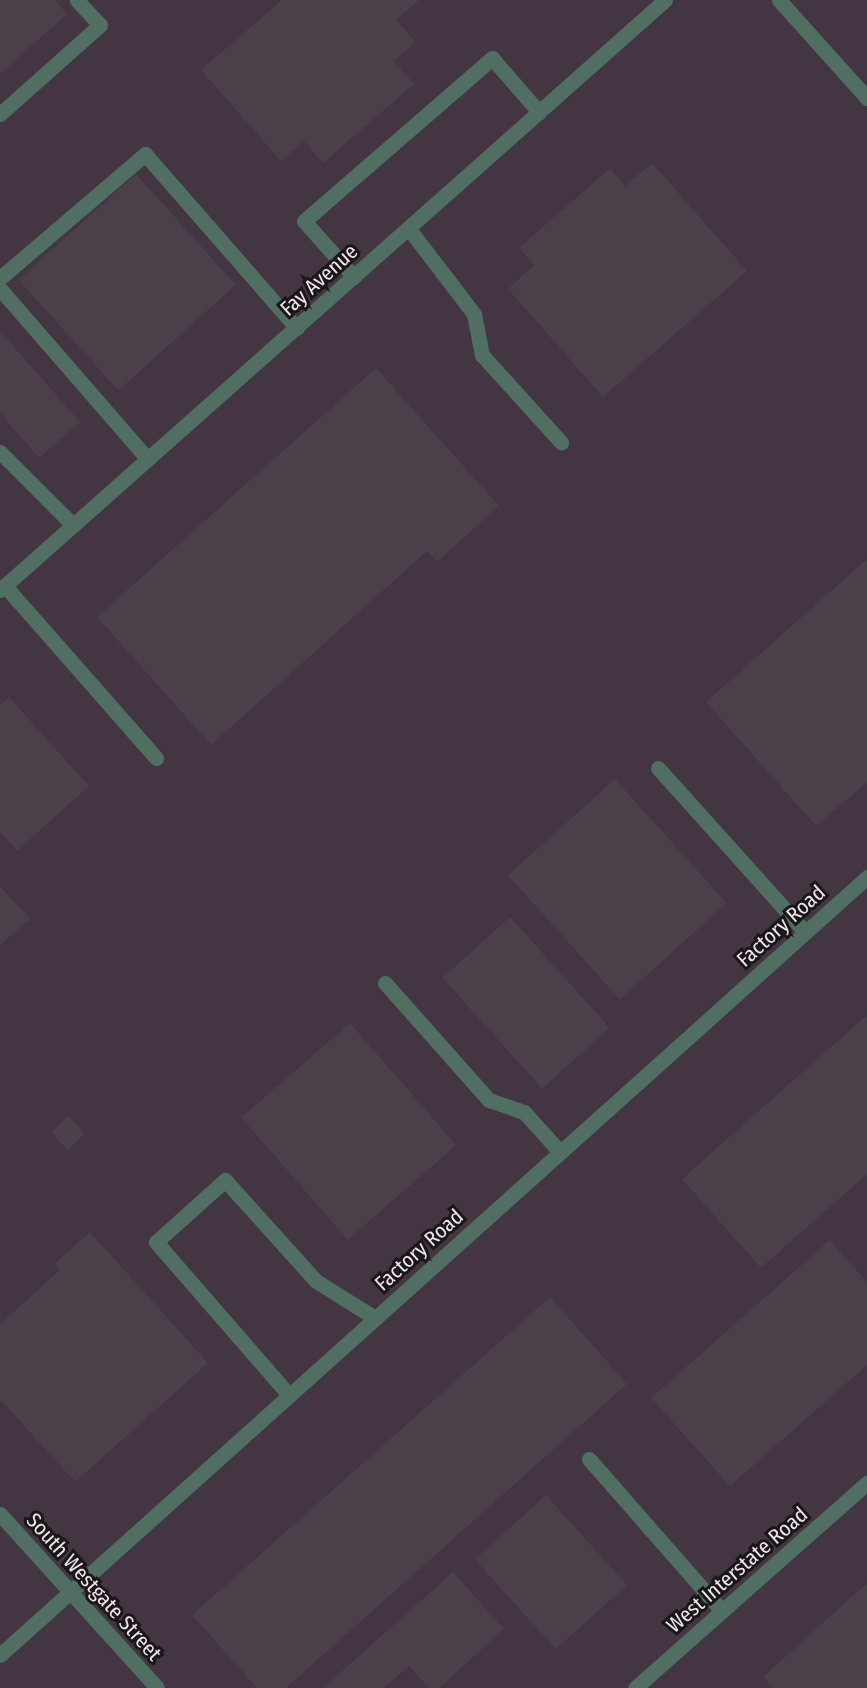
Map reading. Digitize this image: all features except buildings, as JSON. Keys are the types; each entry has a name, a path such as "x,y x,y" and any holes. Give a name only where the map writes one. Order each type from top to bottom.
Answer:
{"street":[{"path":"0,114 100,25 77,0"},
{"name":"Fay Avenue","path":"2,588 665,0"},
{"path":"779,0 867,98"},
{"path":"354,277 304,221 492,58 539,112"},
{"path":"0,278 145,154 297,328"},
{"path":"409,229 474,314 482,355 561,442"},
{"path":"0,288 148,459"},
{"path":"0,452 73,525"},
{"path":"2,588 156,758"},
{"path":"658,768 806,932"},
{"name":"Factory Road","path":"0,1655 867,877"},
{"path":"385,983 489,1100 524,1112 560,1152"},
{"path":"289,1395 156,1242 225,1180 316,1281 375,1318"},
{"path":"588,1460 722,1611"},
{"name":"West Interstate Road","path":"635,1688 867,1483"},
{"name":"South Westgate Street","path":"0,1514 157,1688"}],"shaded area":[{"path":"0,0 867,0 867,1688 0,1688"}]}
